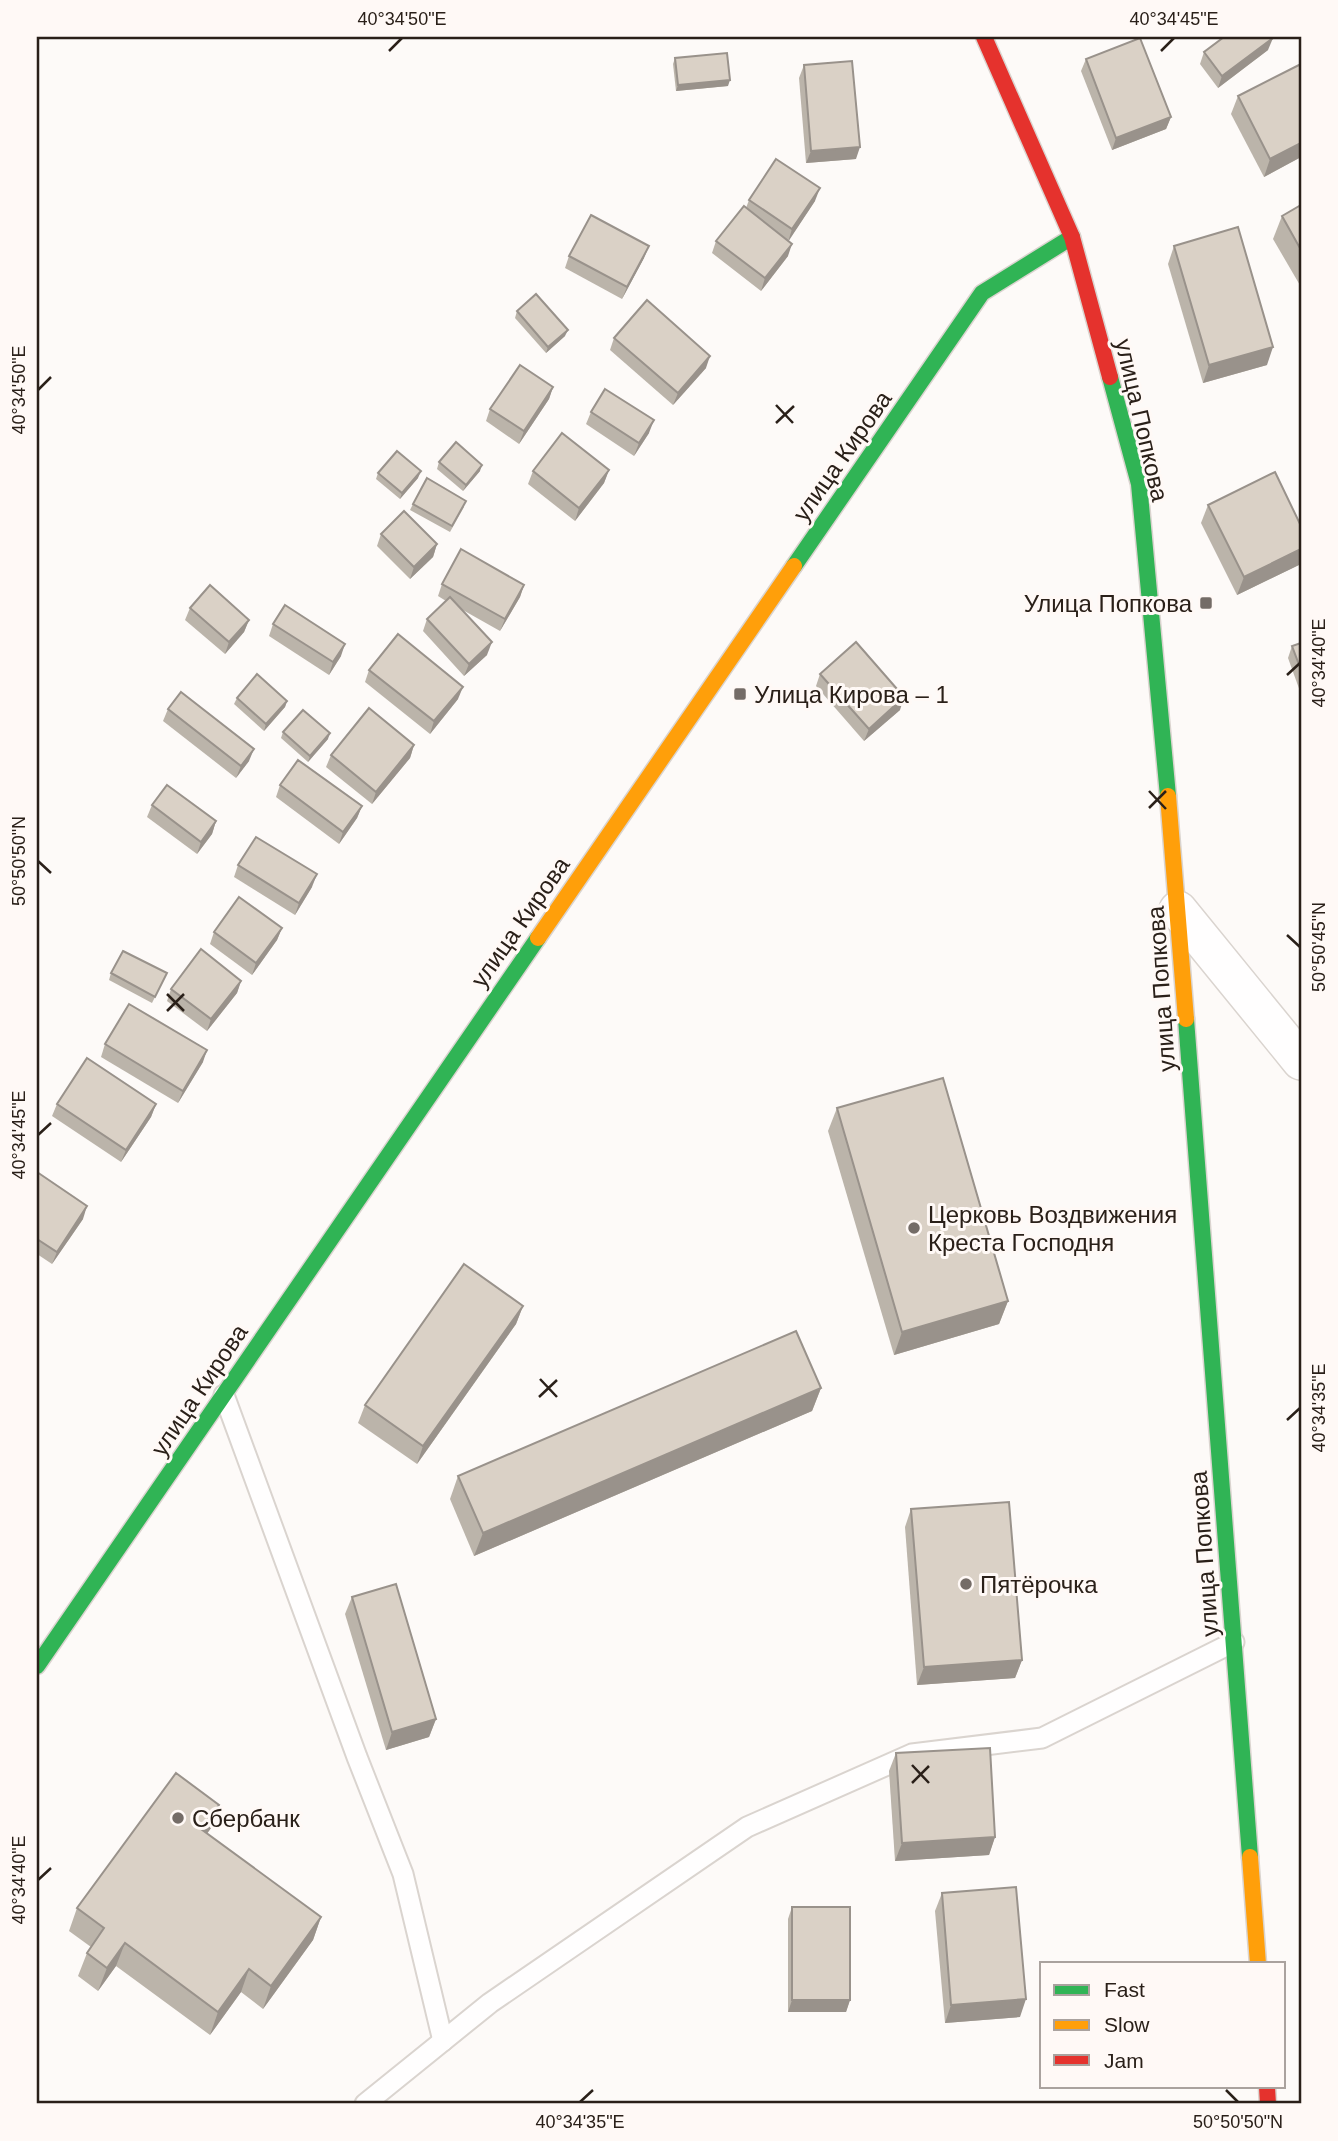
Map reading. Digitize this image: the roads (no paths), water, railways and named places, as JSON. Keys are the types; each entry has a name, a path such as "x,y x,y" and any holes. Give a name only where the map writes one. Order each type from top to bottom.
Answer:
{"main road":[{"name":"улица Попкова","path":"984,37 1072,236 1139,484 1178,910 1258,1962"},
{"name":"улица Кирова","path":"37,1666 982,293 1072,236"}],"street":[{"path":"1178,910 1301,1061"}],"lane":[{"path":"223,1394 403,1874 443,2041"},
{"path":"372,2102 490,2003 747,1827 912,1754 1042,1738 1234,1642"}],"place":[{"name":"Улица Попкова","path":"1206,603"},
{"name":"Улица Кирова – 1","path":"740,694"},
{"name":"Церковь Воздвижения Креста Господня","path":"914,1228"},
{"name":"Пятёрочка","path":"966,1584"},
{"name":"Сбербанк","path":"178,1818"}]}
